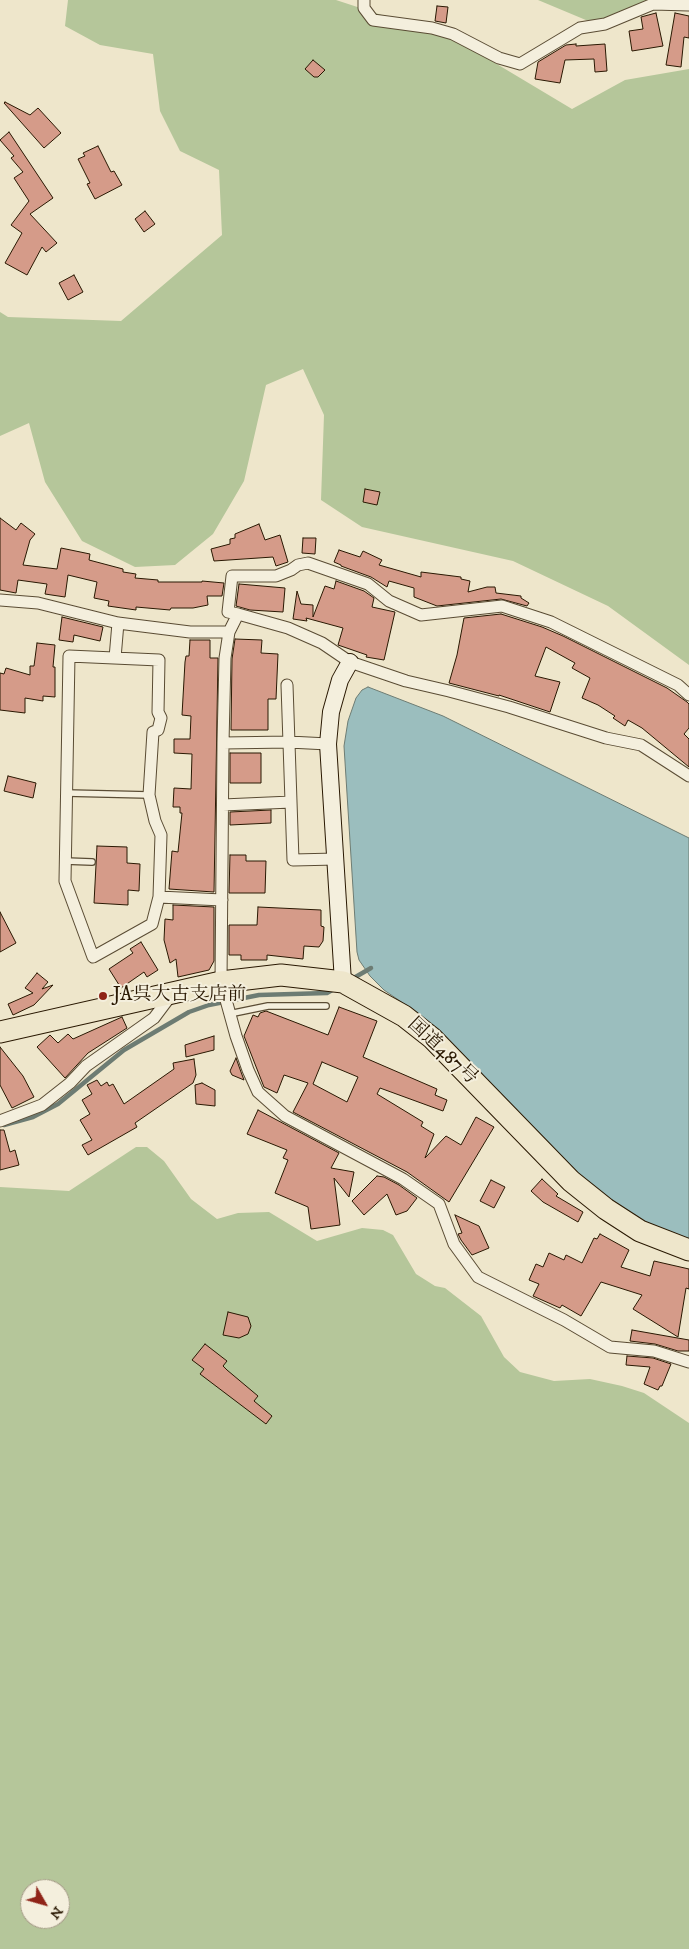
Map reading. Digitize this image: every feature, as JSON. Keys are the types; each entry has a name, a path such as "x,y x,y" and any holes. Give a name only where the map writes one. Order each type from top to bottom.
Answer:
{"highway":[{"name":"国道487号","path":"0,1032 174,991 221,982 281,974 343,982 368,994 404,1016 432,1038 571,1181 599,1204 640,1231 689,1250"}],"street":[{"path":"364,0 364,8 373,20 432,28 453,34 499,58 520,64 580,28 605,24 653,4 689,4"},
{"path":"688,774 641,745 606,738 509,707 406,682 350,662 322,643 288,628 228,612 232,576 276,576 298,565 308,563 368,584 389,602 421,615 502,606 551,622 678,685 689,695"},
{"path":"0,600 38,603 118,624 190,632 229,632"},
{"path":"238,614 229,632 225,658 221,982 229,1014 248,1070 258,1092 285,1116 403,1179 439,1204 454,1244 478,1277 564,1320 610,1347 654,1351 689,1362"},
{"path":"115,658 118,624"},
{"path":"69,656 159,660 158,712 161,718 158,730 153,732 149,795 155,821 162,835 159,897 152,924 93,957 65,881 66,792 69,656"},
{"path":"343,982 328,744 331,712 340,680 350,662"},
{"path":"287,685 293,860 336,859"},
{"path":"223,743 289,742 328,744"},
{"path":"223,805 291,802"},
{"path":"159,897 222,900"},
{"path":"0,1121 42,1105 70,1083 86,1066 154,1018 174,991"}],"lane":[{"path":"66,792 149,795"},
{"path":"65,861 92,862"},
{"path":"229,1014 268,1006 326,1006"}],"green space":[{"path":"68,0 336,0 455,39 572,109 625,80 689,69 689,665 608,606 513,561 362,527 321,500 324,415 303,369 266,385 244,481 213,534 175,565 135,567 82,541 45,482 29,423 0,436 0,312 8,317 121,321 222,235 219,170 180,151 160,111 153,54 100,45 65,26"},
{"path":"538,0 689,0 593,23"},
{"path":"136,1147 147,1147 164,1161 191,1199 217,1219 238,1213 269,1212 317,1241 362,1228 383,1230 393,1235 416,1274 435,1286 445,1288 481,1316 504,1357 520,1372 554,1381 590,1379 622,1386 644,1393 689,1423 689,1949 0,1949 0,1187 69,1191"}],"water":[{"path":"368,687 443,716 689,838 689,1244 618,1208 578,1176 416,1012 384,990 370,976 359,960 344,746 348,721 356,698 362,690"}],"building":[{"path":"437,6 448,7 446,23 435,21"},
{"path":"656,13 663,46 632,51 629,31 643,29 641,17"},
{"path":"675,13 689,16 689,38 684,37 681,67 666,65"},
{"path":"576,44 576,46 605,44 607,71 595,72 594,59 565,60 560,83 535,79 538,62 566,45"},
{"path":"313,60 325,70 318,77 314,77 305,69"},
{"path":"5,102 30,115 38,108 61,133 44,148"},
{"path":"9,132 53,198 30,214 57,243 46,252 42,247 27,275 5,263 22,233 11,225 29,201 14,178 23,172 11,158 14,156 0,140"},
{"path":"98,146 111,172 114,171 122,185 95,199 87,184 90,183 78,159 85,156 83,153"},
{"path":"145,211 155,224 144,232 135,219"},
{"path":"74,275 83,292 68,300 59,283"},
{"path":"365,489 380,492 377,505 363,502"},
{"path":"0,518 16,530 21,523 35,534 30,540 23,565 57,569 61,548 90,554 89,560 123,569 123,572 136,574 135,578 158,580 158,582 202,581 224,583 222,596 207,596 208,605 193,608 171,608 170,610 136,607 136,610 108,606 109,601 94,598 97,582 68,575 65,597 45,594 47,584 18,580 16,593 0,590"},
{"path":"259,524 265,540 280,535 288,562 276,566 273,557 214,561 211,549 230,544 230,539 235,538 235,534"},
{"path":"303,538 316,538 315,554 302,553"},
{"path":"339,550 360,557 363,551 382,560 379,565 421,577 421,572 461,577 461,579 470,581 468,592 495,587 496,593 521,596 521,598 529,603 527,606 501,599 437,606 414,597 414,588 389,581 387,587 371,577 334,562"},
{"path":"336,581 364,591 374,598 372,607 395,612 384,660 366,657 367,655 338,645 343,628 306,618 307,621 293,619 297,591 301,604 313,605 313,617 325,586 334,589"},
{"path":"239,584 285,588 283,612 250,610 236,606"},
{"path":"501,614 563,636 667,688 687,702 689,704 689,728 684,734 689,739 689,767 642,728 628,720 625,726 613,718 615,716 598,705 582,698 590,678 572,668 575,663 546,647 535,676 560,682 550,712 499,695 449,683 464,618"},
{"path":"62,617 103,627 100,641 74,635 73,642 59,640"},
{"path":"235,639 262,640 261,653 278,654 276,699 268,699 268,730 231,730 232,659"},
{"path":"190,640 210,640 210,658 218,658 214,892 169,889 172,851 178,852 182,813 180,813 180,807 173,807 174,788 191,789 192,754 174,753 174,739 190,739 191,716 182,715 185,662 186,656 189,656"},
{"path":"37,643 55,645 53,667 55,667 55,697 43,696 43,701 25,698 25,713 0,710 0,673 4,674 6,668 30,675 30,666 34,666"},
{"path":"230,753 261,753 261,783 230,783"},
{"path":"8,776 36,783 33,798 4,791"},
{"path":"271,810 271,823 230,825 230,812"},
{"path":"97,846 127,847 127,863 140,864 139,891 128,890 128,905 94,903"},
{"path":"230,855 246,855 246,861 266,861 265,893 229,893"},
{"path":"173,905 214,907 214,961 209,970 178,977 176,959 170,963 164,940 165,919 173,920"},
{"path":"258,907 321,910 321,926 324,927 323,941 319,947 304,946 303,959 267,955 267,960 241,960 241,955 229,955 229,925 257,925"},
{"path":"0,912 16,943 0,952"},
{"path":"141,942 158,970 147,977 144,972 121,988 109,969 133,953 130,949"},
{"path":"37,973 48,982 42,989 53,985 34,1005 13,1015 8,1004 33,993 25,988"},
{"path":"339,1007 377,1021 363,1057 437,1089 435,1095 447,1100 443,1111 380,1088 377,1094 423,1122 421,1126 434,1134 425,1158 446,1136 461,1145 476,1117 494,1127 449,1202 407,1172 293,1112 308,1083 284,1075 277,1093 264,1087 244,1036 253,1015 258,1017 260,1013 266,1011 328,1035","holes":["322,1062 358,1077 347,1102 313,1084"]},
{"path":"122,1017 127,1028 88,1053 65,1078 37,1047 50,1035 58,1043 68,1034 73,1039"},
{"path":"214,1036 214,1050 186,1057 185,1045"},
{"path":"0,1047 23,1076 34,1097 12,1108 0,1085"},
{"path":"236,1058 244,1080 232,1075 230,1071"},
{"path":"194,1059 196,1075 193,1083 135,1123 137,1127 88,1155 82,1145 92,1140 80,1120 90,1114 82,1100 92,1094 87,1085 97,1080 101,1086 107,1082 109,1086 113,1084 124,1104 174,1069 173,1063"},
{"path":"202,1083 215,1090 215,1106 196,1104 195,1085"},
{"path":"258,1110 339,1153 331,1168 354,1172 349,1197 334,1178 340,1225 311,1229 308,1207 275,1193 288,1160 283,1158 287,1150 247,1134"},
{"path":"0,1130 4,1130 10,1152 15,1150 19,1165 0,1170"},
{"path":"377,1176 384,1177 399,1185 417,1198 407,1211 396,1215 387,1194 364,1215 352,1201"},
{"path":"542,1179 558,1194 556,1196 583,1212 578,1222 543,1202 531,1191"},
{"path":"491,1180 505,1187 494,1208 480,1201"},
{"path":"455,1215 479,1226 489,1248 472,1255 458,1234 462,1233"},
{"path":"600,1234 629,1250 621,1267 650,1276 654,1261 689,1269 689,1289 686,1288 678,1337 633,1309 642,1295 601,1282 581,1316 562,1305 560,1308 533,1296 539,1284 529,1280 536,1264 543,1267 549,1253 564,1260 566,1255 582,1263 594,1238 597,1239"},
{"path":"228,1312 248,1317 251,1326 248,1334 239,1338 223,1335"},
{"path":"632,1330 689,1340 689,1351 678,1351 655,1344 630,1341"},
{"path":"205,1344 227,1361 223,1366 258,1396 254,1401 272,1416 266,1424 200,1374 204,1369 192,1360"},
{"path":"627,1356 653,1358 671,1364 662,1386 658,1390 644,1384 650,1367 626,1365"}],"waterway":[{"path":"352,979 371,968"},
{"path":"4,1125 33,1117 58,1104 124,1050 189,1012 209,1005 259,995 327,993 334,989"}],"place":[{"name":"JA呉大古支店前","path":"103,996"}]}
